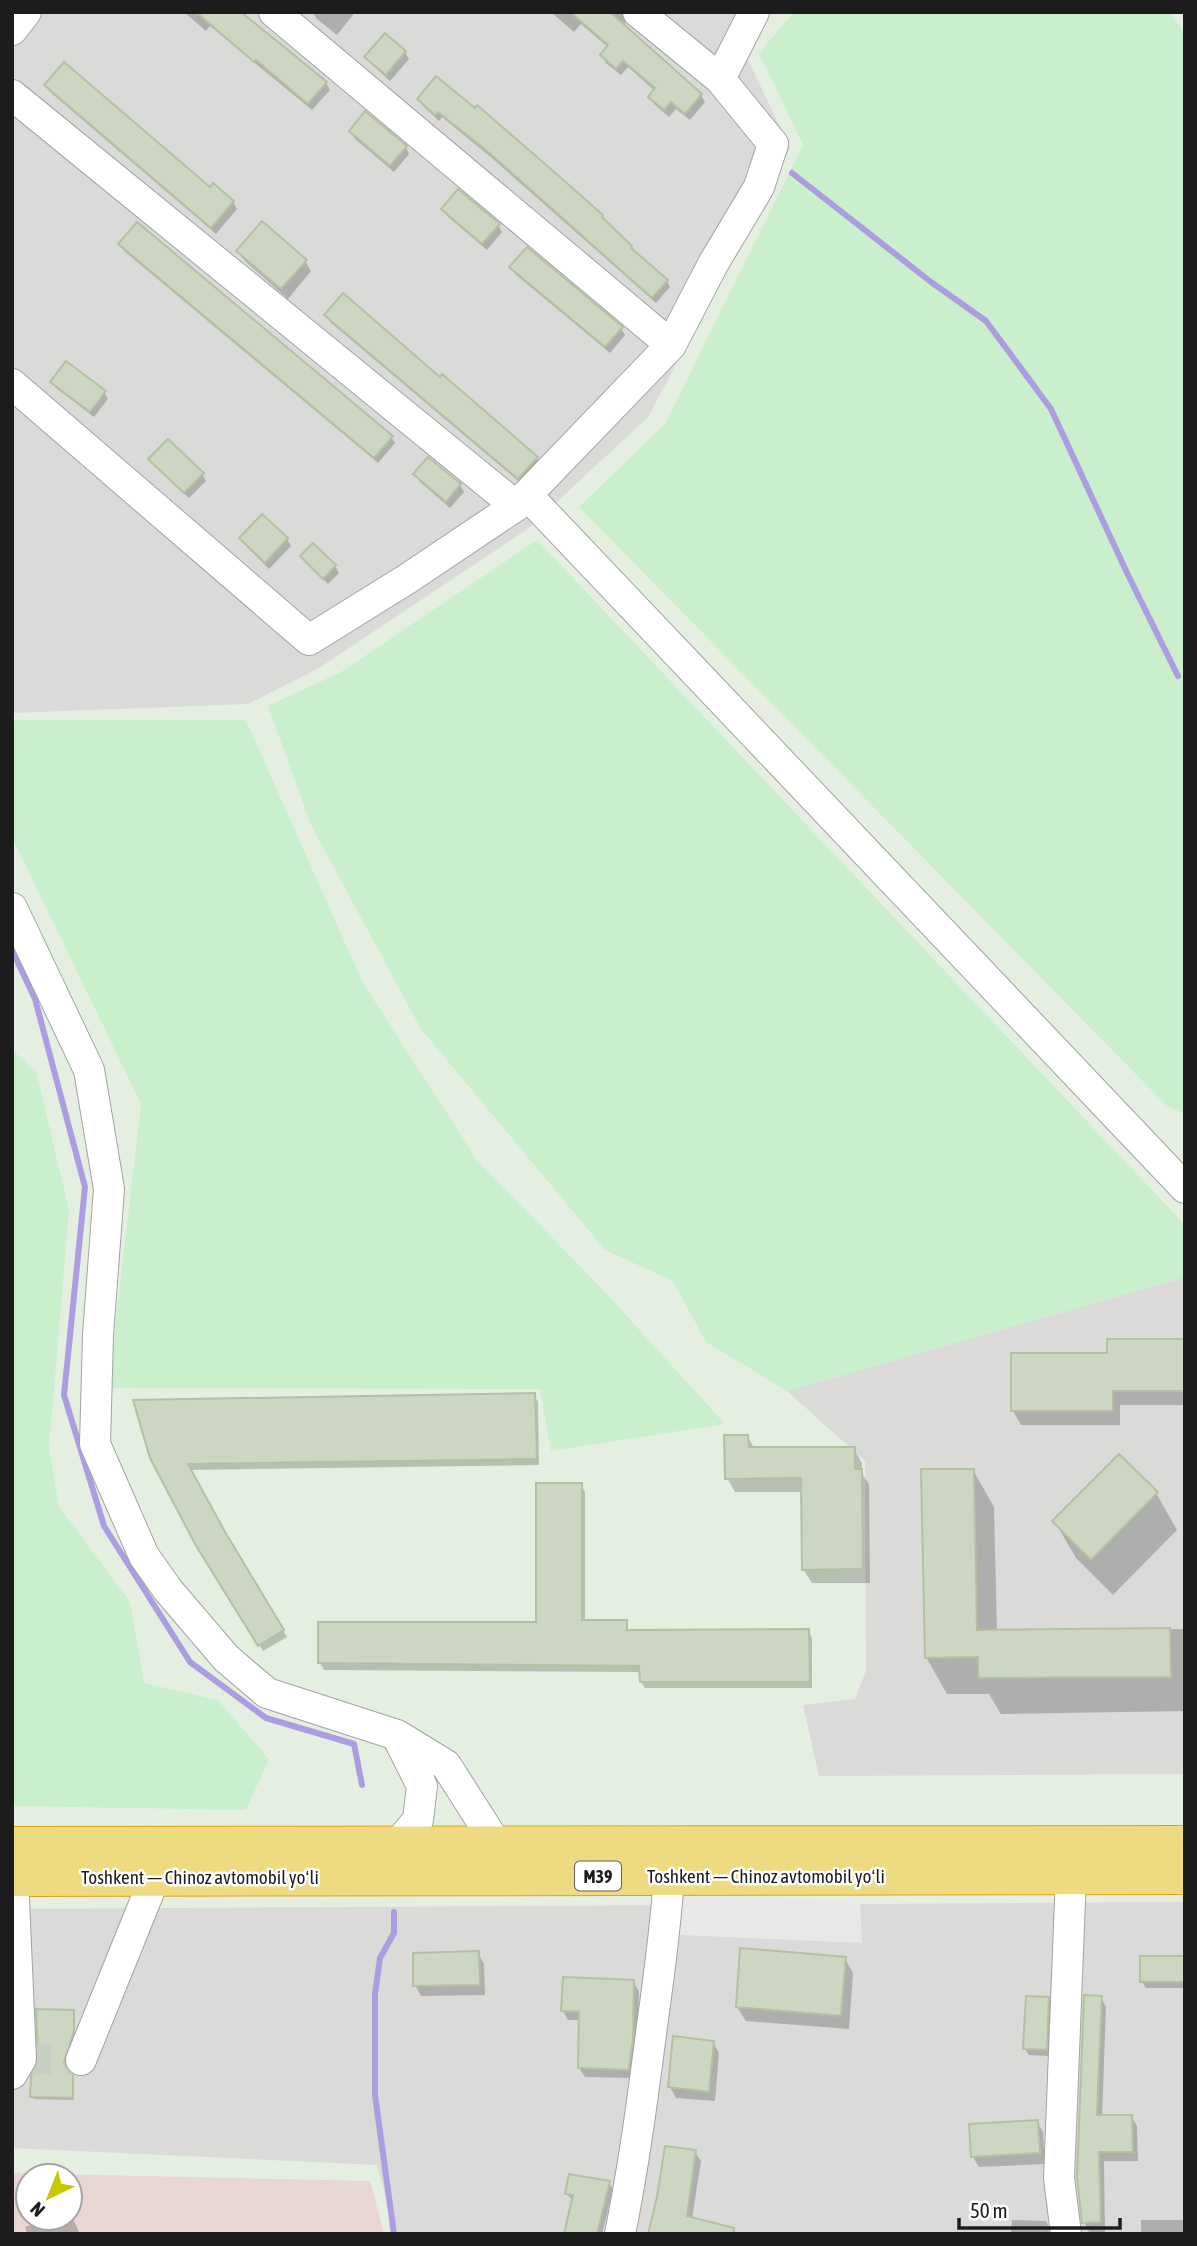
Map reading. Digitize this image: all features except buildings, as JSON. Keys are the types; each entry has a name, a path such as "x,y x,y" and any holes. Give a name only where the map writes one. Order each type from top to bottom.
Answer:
{"highway":[{"name":"Toshkent — Chinoz avtomobil yoʻli","path":"12,1846 497,1845 998,1860 1071,1875 1185,1875"},
{"name":"Toshkent — Chinoz avtomobil yoʻli","path":"13,1877 668,1876 998,1860 1185,1845"}],"street":[{"path":"12,30 26,12"},
{"path":"274,12 671,345"},
{"path":"12,384 309,640 407,579 522,501 671,345 713,264 759,187 773,144 720,79 638,12"},
{"path":"720,79 754,12"},
{"path":"12,95 522,501 1185,1188"},
{"path":"12,908 89,1070 109,1189 98,1335 95,1444 144,1556 168,1590 226,1658 267,1693 397,1735 446,1765 497,1845"},
{"path":"397,1735 422,1786 418,1820 397,1845"},
{"path":"1066,2234 1059,2178 1071,1875"},
{"path":"620,2234 642,2108 667,1915 668,1876"},
{"path":"13,1877 17,2067"},
{"path":"81,2060 155,1877"}],"shaded area":[{"path":"12,12 767,12 744,52 790,147 648,417 529,528 319,668 248,704 12,713"},
{"path":"1185,1277 1185,1774 819,1776 803,1705 855,1699 866,1671 865,1461 787,1391"},
{"path":"658,1892 860,1902 862,1943 659,1934"},
{"path":"1185,1902 1185,2234 396,2234 377,2165 12,2148 12,1909"},
{"path":"12,2173 14,2232 84,2232 84,2175 370,2181 384,2234 12,2234"}],"green space":[{"path":"794,12 1170,12 1185,34 1185,1114 1168,1107 579,507 665,424 803,145 759,53"},
{"path":"537,540 1185,1225 1185,1277 787,1391 706,1342 673,1281 605,1250 421,1029 311,825 268,706 341,672"},
{"path":"246,720 363,983 477,1160 603,1290 725,1424 551,1451 540,1389 108,1388 141,1104 12,837 12,722"},
{"path":"12,1050 36,1071 69,1210 49,1448 59,1506 130,1602 144,1683 218,1700 269,1759 246,1810 12,1806"}],"waterway":[{"path":"792,173 931,282 986,321 1051,409 1178,676"},
{"path":"12,950 35,999 85,1187 64,1395 104,1526 190,1662 266,1718 354,1744 362,1785"},
{"path":"394,1912 394,1933 380,1958 375,1994 375,2095 394,2234"}],"tunnel":[{"path":"21,2059 81,2060"}]}
